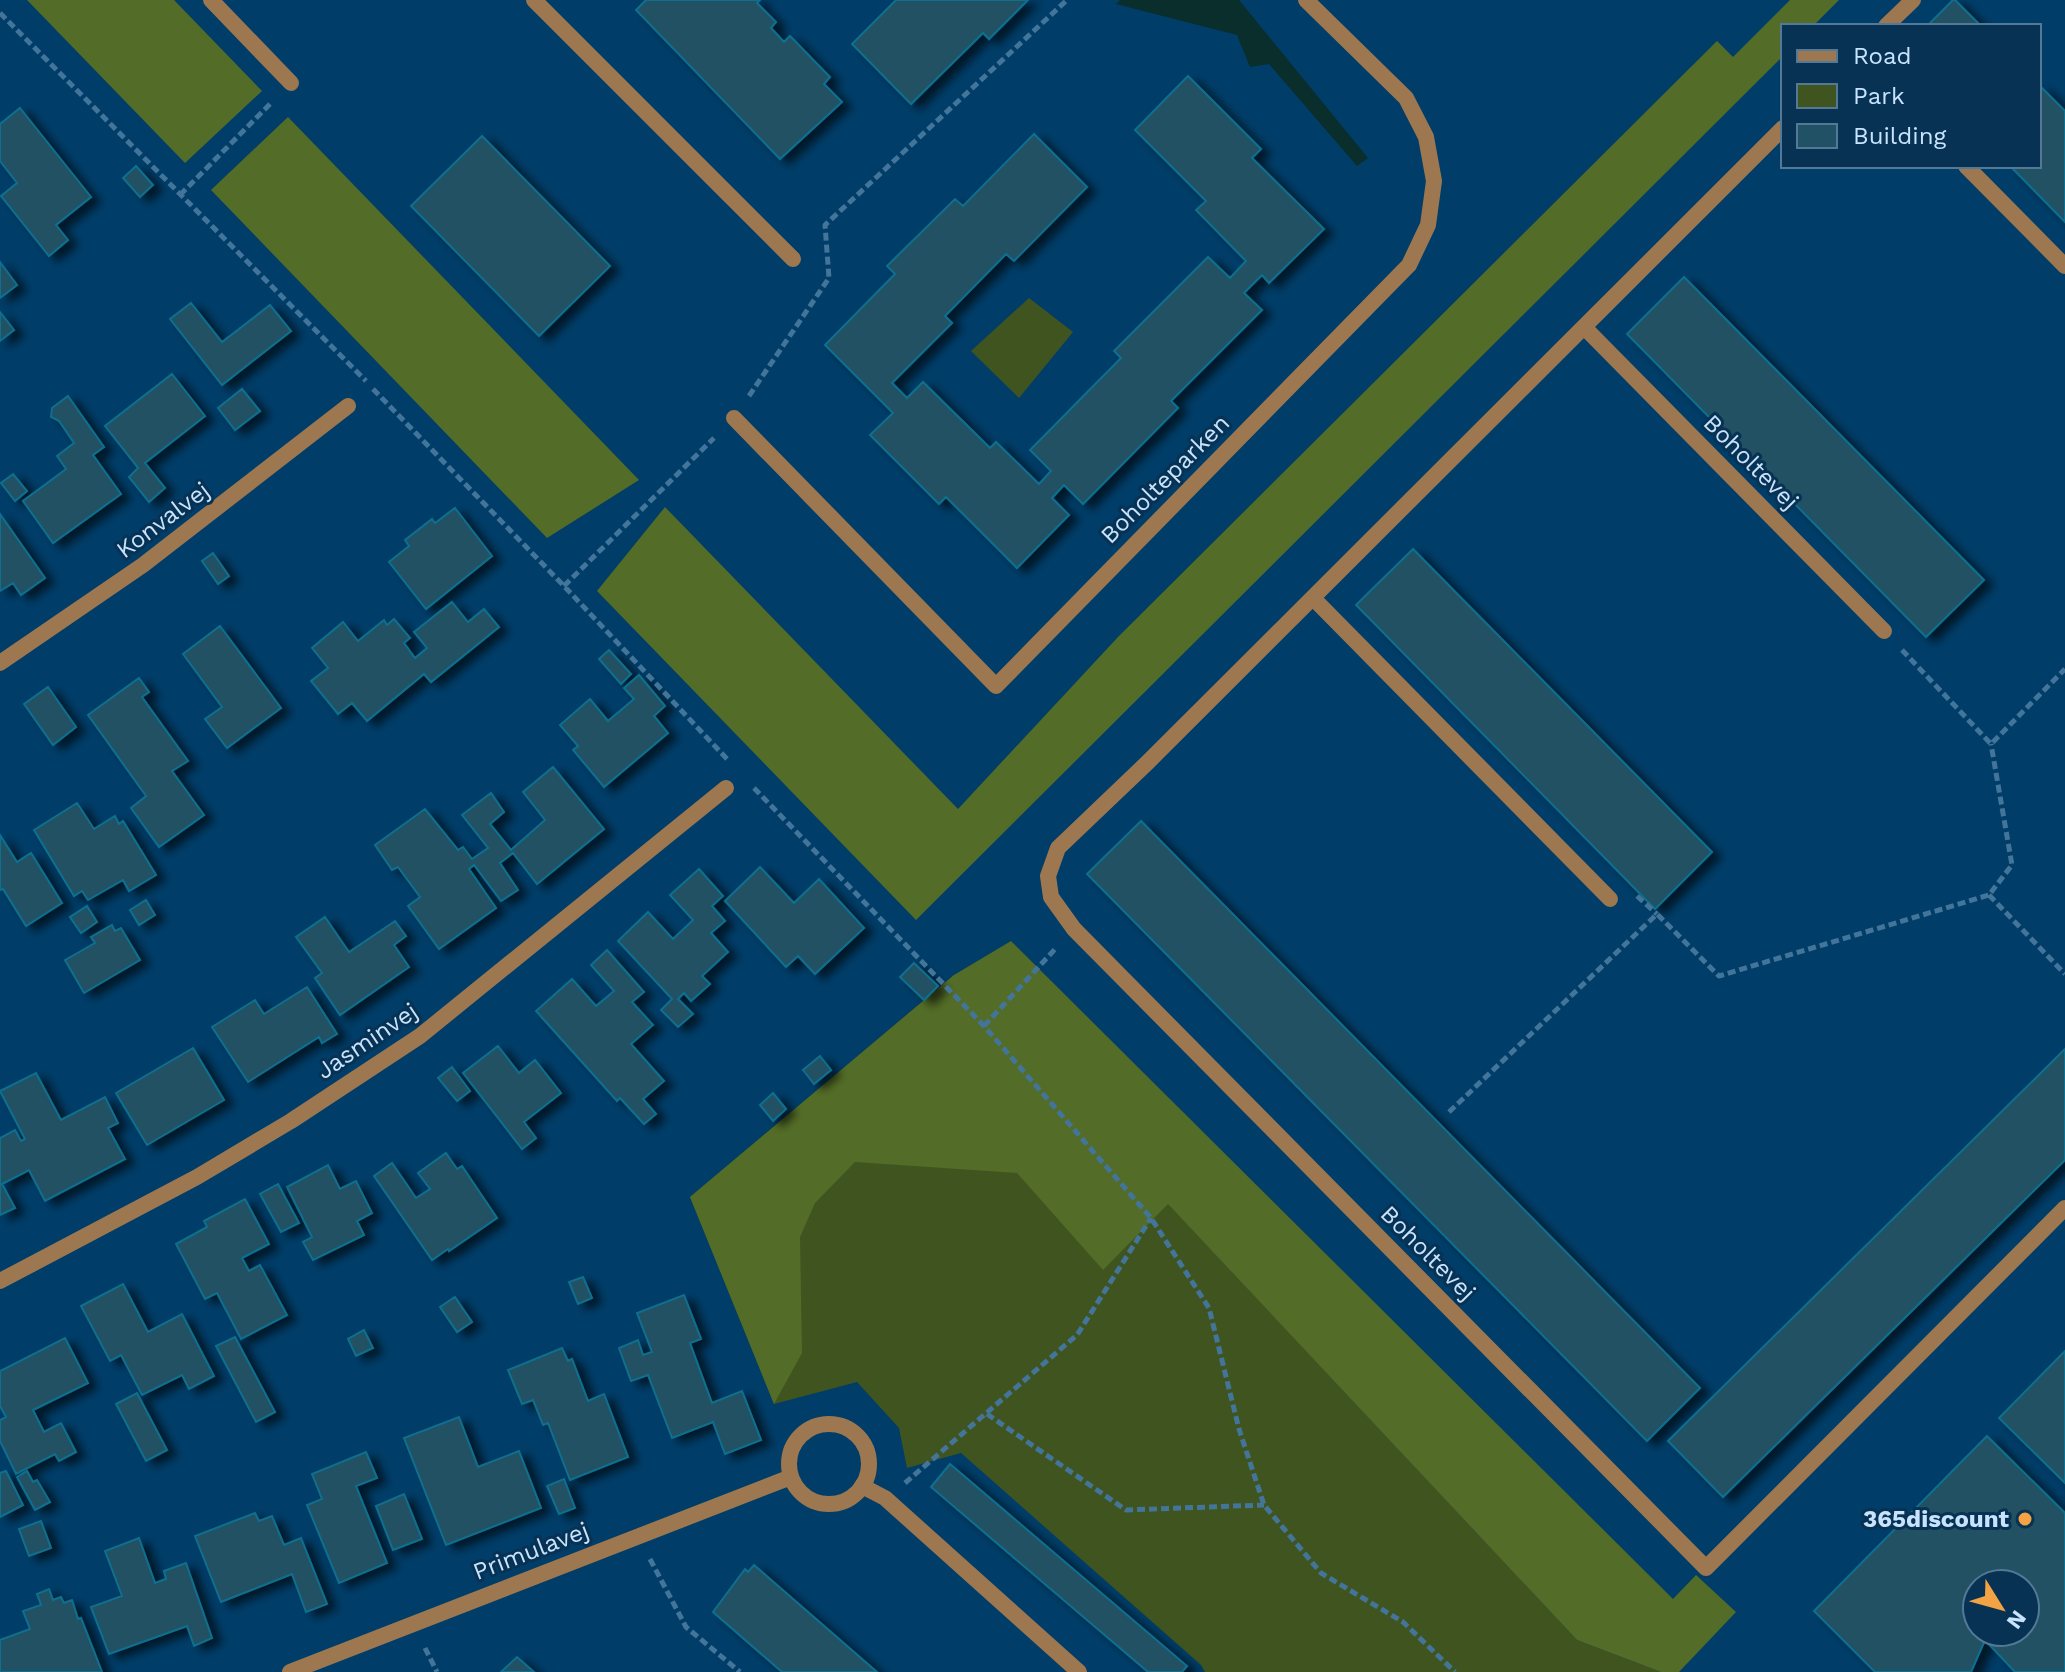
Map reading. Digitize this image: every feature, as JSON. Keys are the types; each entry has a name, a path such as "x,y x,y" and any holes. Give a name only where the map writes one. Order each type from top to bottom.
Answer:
{"street":[{"path":"211,0 291,83"},
{"name":"Boholteparken","path":"734,418 996,686 1409,265 1428,225 1434,181 1426,137 1406,98 1306,0"},
{"path":"1888,24 1913,0"},
{"path":"537,1 793,259"},
{"name":"Boholtevej","path":"1781,130 1058,848 1048,876 1051,897 1074,929 1706,1568 2065,1208"},
{"path":"1968,168 2065,266"},
{"name":"Boholtevej","path":"1584,327 1884,631"},
{"name":"Konvalvej","path":"0,663 154,557 348,406"},
{"path":"1313,598 1610,899"},
{"name":"Jasminvej","path":"0,1281 210,1169 291,1121 420,1036 726,788"},
{"path":"831,1424 846,1427 863,1443 869,1466 862,1486 849,1498 826,1504 804,1496 791,1477 790,1453 808,1429 831,1424"},
{"name":"Primulavej","path":"290,1672 791,1477"},
{"path":"862,1486 885,1498 1079,1672"}],"path":[{"path":"564,586 734,418 829,278 825,225 1067,0"},
{"path":"0,13 564,586 732,764"},
{"path":"180,195 291,83"},
{"path":"1449,1112 1657,914 1719,976 1989,895 2012,865 1991,744 1884,631"},
{"path":"1991,744 2065,669"},
{"path":"753,787 984,1026 1151,1218 1209,1308 1239,1429 1264,1505 1321,1573 1403,1622 1455,1672"},
{"path":"1989,895 2065,974"},
{"path":"984,1026 1074,929"},
{"path":"885,1498 1077,1335 1151,1218"},
{"path":"987,1414 1126,1510 1264,1505"},
{"path":"638,1536 686,1627 740,1672"}],"green space":[{"path":"27,0 174,0 262,91 185,163"},
{"path":"1790,0 1839,0 1815,24 1781,24 1781,58 916,920 597,591 665,507 958,809 1118,637 1717,41 1733,57"},
{"path":"288,117 639,480 547,538 211,190"},
{"path":"1029,298 1073,332 1019,398 971,351"},
{"path":"1011,941 1673,1599 1696,1575 1736,1612 1679,1672 1661,1672 1577,1640 1168,1204 1103,1270 1017,1173 855,1162 815,1203 800,1237 802,1353 774,1404 690,1197 954,975"},
{"path":"954,975 1577,1640 1661,1672 1205,1672 1201,1665 961,1453 907,1468 899,1428 857,1382 774,1404 690,1197"}],"shaded area":[{"path":"1120,0 1239,0 1368,158 1357,166 1269,64 1250,67 1237,35 1116,4"}],"building":[{"path":"646,0 760,0 757,3 776,22 771,28 784,42 790,36 830,77 824,84 842,102 780,159 636,10"},
{"path":"896,0 1028,0 989,39 983,33 911,104 852,44"},
{"path":"1955,0 1979,24 1929,24"},
{"path":"1188,76 1261,149 1252,158 1324,229 1269,283 1262,275 1244,293 1262,310 1171,401 1178,408 1083,504 1064,485 1052,498 1069,515 1017,568 946,497 939,504 870,435 893,413 825,345 895,274 887,266 955,199 963,206 1034,134 1087,187 1014,261 1006,254 945,316 952,323 892,383 907,398 923,382 990,448 996,442 1039,484 1051,471 1030,450 1121,358 1114,351 1208,257 1230,278 1246,261 1196,210 1206,201 1135,130"},
{"path":"2041,87 2065,111 2065,222 2012,168 2041,168"},
{"path":"20,108 91,197 56,225 68,240 49,256 1,196 17,183 0,161 0,124"},
{"path":"482,136 610,266 539,336 411,206"},
{"path":"136,166 153,185 140,197 123,178"},
{"path":"0,262 17,285 0,298"},
{"path":"1684,277 1984,580 1926,637 1627,334"},
{"path":"191,303 222,342 270,305 291,331 222,385 170,319"},
{"path":"0,312 14,330 0,341"},
{"path":"172,374 205,416 145,463 165,488 149,502 129,477 138,468 105,426"},
{"path":"242,389 260,411 235,430 218,408"},
{"path":"68,396 104,447 93,455 121,494 53,543 23,501 66,469 57,456 74,443 59,421 51,417 52,408"},
{"path":"13,474 27,491 15,501 1,483"},
{"path":"455,508 492,556 426,609 389,562 409,546 405,540 432,519 435,523"},
{"path":"0,514 45,578 21,595 13,583 0,591"},
{"path":"1413,549 1712,852 1655,909 1356,605"},
{"path":"213,553 229,576 218,584 202,561"},
{"path":"452,602 468,622 484,609 499,627 431,682 424,674 367,721 352,703 338,714 311,681 328,668 312,648 343,622 358,641 384,620 387,625 394,619 410,638 404,643 415,658 427,648 414,632"},
{"path":"220,626 281,708 227,748 205,719 222,707 183,654"},
{"path":"609,650 631,674 621,684 599,659"},
{"path":"639,675 665,706 654,716 668,733 604,787 573,750 578,746 560,725 590,699 608,721 634,699 624,688"},
{"path":"139,678 149,692 142,697 188,761 172,771 204,815 159,847 131,808 146,796 88,715"},
{"path":"48,687 76,727 53,745 24,704"},
{"path":"553,767 604,829 537,884 513,853 500,863 518,890 501,901 474,865 469,869 496,908 439,949 408,906 420,897 398,867 392,870 375,845 425,809 458,850 463,847 472,859 488,848 462,815 491,793 504,812 490,824 511,850 545,820 523,792"},
{"path":"77,803 94,829 115,816 119,824 123,821 156,875 129,891 123,880 88,900 82,891 74,896 34,830"},
{"path":"1141,821 1700,1388 1647,1441 1087,874"},
{"path":"0,835 17,862 31,853 62,903 26,926 3,889 0,890"},
{"path":"760,867 794,903 819,879 864,928 815,974 798,956 786,967 725,901"},
{"path":"699,869 723,896 712,906 725,921 711,933 728,952 702,976 710,984 691,1001 684,993 678,999 693,1014 678,1027 661,1010 672,999 618,941 648,912 673,939 693,920 670,895"},
{"path":"146,900 155,915 139,925 130,910"},
{"path":"87,906 97,922 81,933 70,917"},
{"path":"325,917 349,952 395,921 406,936 394,945 409,967 340,1015 315,978 322,973 296,937"},
{"path":"112,925 115,931 121,928 140,960 84,993 65,960 95,943 91,937"},
{"path":"607,950 644,992 632,1002 653,1025 631,1044 664,1081 643,1099 656,1114 644,1124 620,1098 617,1101 536,1011 572,979 596,1006 614,991 591,965"},
{"path":"914,963 938,986 924,1000 900,977"},
{"path":"307,987 337,1034 322,1043 319,1037 248,1082 212,1027 255,1000 264,1014"},
{"path":"498,1046 519,1073 535,1060 561,1093 524,1122 536,1138 522,1149 463,1073"},
{"path":"193,1048 224,1100 147,1145 116,1093"},
{"path":"2065,1049 2065,1160 1723,1497 1668,1441"},
{"path":"820,1056 831,1070 814,1084 803,1070"},
{"path":"452,1067 470,1091 457,1101 438,1078"},
{"path":"36,1073 61,1120 105,1097 118,1123 108,1128 125,1159 45,1201 29,1170 2,1184 15,1208 0,1215 0,1138 15,1130 21,1141 25,1139 0,1091"},
{"path":"773,1093 786,1109 773,1121 760,1105"},
{"path":"446,1153 457,1169 462,1166 497,1218 432,1260 374,1176 392,1163 416,1198 430,1189 418,1173"},
{"path":"328,1165 340,1189 356,1181 372,1213 357,1221 364,1235 313,1260 303,1242 312,1237 287,1187"},
{"path":"278,1184 299,1223 281,1232 260,1194"},
{"path":"245,1199 269,1244 242,1258 249,1271 260,1265 287,1315 241,1339 217,1293 205,1299 176,1244 207,1227 204,1221"},
{"path":"583,1277 592,1298 578,1304 569,1282"},
{"path":"123,1284 148,1332 182,1314 214,1376 189,1389 182,1375 142,1395 121,1355 110,1361 81,1306"},
{"path":"684,1295 701,1339 690,1343 712,1403 742,1391 761,1440 725,1454 713,1422 672,1438 648,1375 631,1381 619,1348 638,1340 643,1355 652,1352 637,1313"},
{"path":"455,1297 472,1322 457,1332 440,1307"},
{"path":"364,1330 373,1348 356,1356 348,1339"},
{"path":"235,1337 275,1412 256,1422 216,1346"},
{"path":"65,1338 88,1383 33,1410 44,1432 61,1423 76,1452 59,1461 55,1454 16,1474 0,1441 0,1420 6,1417 0,1406 0,1371"},
{"path":"562,1348 568,1361 572,1359 588,1401 604,1394 628,1457 570,1480 548,1423 543,1425 533,1400 522,1404 508,1370"},
{"path":"2065,1351 2065,1483 1999,1418"},
{"path":"137,1393 167,1450 146,1461 116,1404"},
{"path":"459,1417 478,1467 519,1451 541,1508 446,1545 404,1438"},
{"path":"1987,1436 2065,1513 2065,1672 2015,1672 1992,1648 2041,1648 2041,1568 1961,1568 1961,1648 1982,1648 1971,1672 1875,1672 1814,1611"},
{"path":"366,1452 377,1478 356,1486 387,1563 339,1583 307,1505 322,1499 312,1474"},
{"path":"950,1464 1187,1666 1182,1672 1148,1672 931,1487"},
{"path":"6,1471 23,1505 0,1517 0,1473"},
{"path":"27,1471 33,1482 37,1480 50,1502 35,1510 17,1477"},
{"path":"564,1479 575,1508 559,1514 547,1486"},
{"path":"404,1494 422,1539 393,1550 376,1506"},
{"path":"255,1513 259,1521 272,1516 284,1545 301,1538 327,1604 306,1612 292,1574 221,1602 195,1536"},
{"path":"41,1521 51,1548 29,1556 19,1529"},
{"path":"139,1538 155,1583 166,1579 164,1571 186,1563 212,1638 194,1646 187,1626 109,1654 91,1607 122,1596 105,1551"},
{"path":"754,1565 877,1672 782,1672 713,1612 745,1569 748,1572"},
{"path":"49,1589 53,1600 61,1597 64,1603 72,1600 102,1672 0,1672 0,1640 30,1629 23,1611 41,1605 37,1594"},
{"path":"517,1657 534,1672 501,1672"}],"place":[{"name":"365discount","path":"2025,1519"}]}
